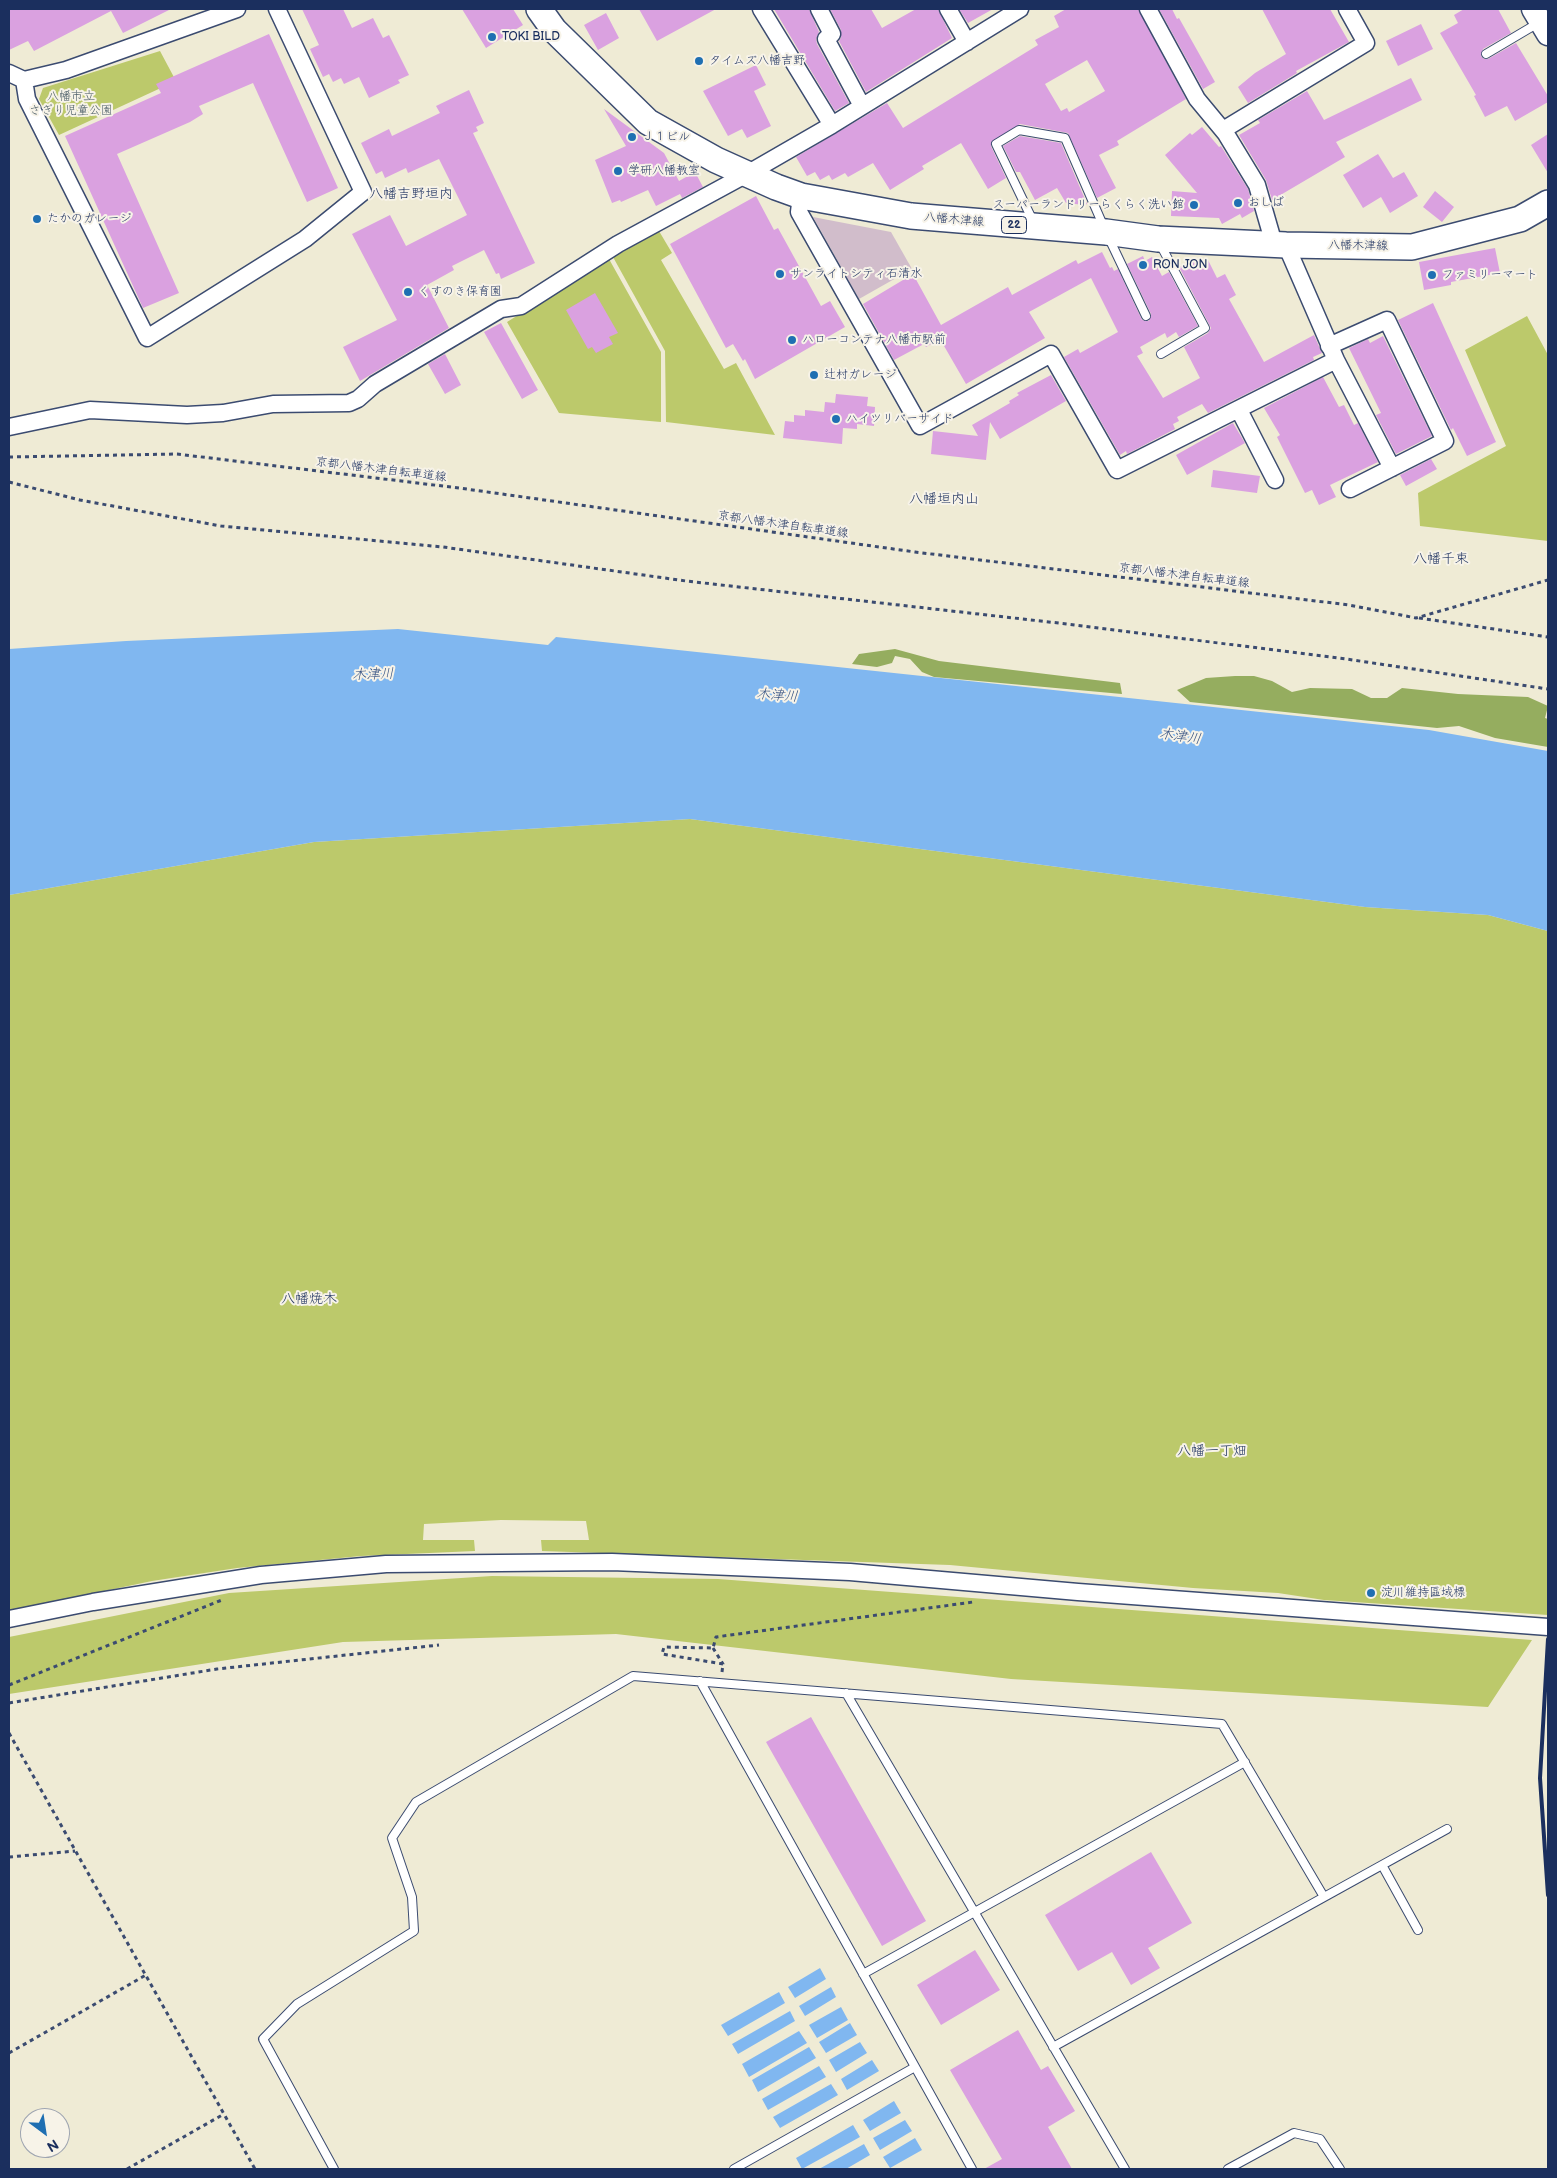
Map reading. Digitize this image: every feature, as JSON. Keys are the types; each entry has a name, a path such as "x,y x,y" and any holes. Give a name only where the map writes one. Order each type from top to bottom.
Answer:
{"main road":[{"name":"八幡木津線","path":"539,9 554,30 648,122 716,160 801,196 910,216 1106,232 1158,239 1280,245 1412,247 1520,219 1548,203"}],"street":[{"path":"9,73 24,80 66,70 237,9"},
{"path":"24,80 27,99 147,338 305,239 363,192 277,9"},
{"path":"762,9 832,125"},
{"path":"819,9 832,34 826,39 862,106"},
{"path":"948,9 967,42"},
{"path":"9,427 90,410 187,415 223,413 273,404 349,403 358,399 376,384 501,309 521,306 618,244 747,174 832,125 1020,9"},
{"path":"1148,9 1197,99 1223,130 1257,185 1280,245 1392,468"},
{"path":"1223,130 1366,43 1347,9"},
{"path":"801,196 800,212 920,426 1051,354 1118,470 1239,410 1387,320 1445,441 1350,489"},
{"path":"1239,410 1276,480"},
{"path":"9,1619 93,1602 245,1577 386,1564 612,1562 850,1572 1078,1592 1548,1627"}],"lane":[{"path":"1486,54 1540,21"},
{"path":"1036,227 996,144 1019,130 1065,138 1106,232 1146,316"},
{"path":"1158,239 1205,328 1161,354"},
{"path":"334,2169 263,2039 297,2004 414,1931 412,1897 392,1838 416,1802 633,1676 1222,1724 1324,1898"},
{"path":"700,1681 972,2169"},
{"path":"846,1693 1125,2169"},
{"path":"863,1974 1245,1762"},
{"path":"1053,2047 1447,1829"},
{"path":"1382,1865 1418,1930"},
{"path":"734,2169 915,2067"},
{"path":"1228,2169 1294,2133 1320,2139 1340,2169"}],"path":[{"name":"京都八幡木津自転車道線","path":"9,457 176,454 516,496 915,552 1350,605 1416,618 1548,580"},
{"path":"9,482 80,500 221,526 443,547 686,581 1067,624 1346,659 1548,689"},
{"path":"1416,618 1548,637"},
{"path":"9,1685 230,1597"},
{"path":"721,1682 723,1664 713,1648 716,1637 978,1601"},
{"path":"9,1703 216,1669 439,1645"},
{"path":"713,1648 664,1647 662,1654 723,1664"},
{"path":"9,1733 255,2169"},
{"path":"9,1857 75,1851"},
{"path":"9,2053 146,1975"},
{"path":"127,2169 224,2114"}],"shaded area":[{"path":"813,217 891,232 912,269 859,299"}],"green space":[{"name":"八幡市立 さぎり児童公園","path":"160,51 176,81 59,135 39,99 43,88"},
{"path":"659,231 672,253 661,260 724,369 736,363 775,435 666,422 665,351 613,257"},
{"path":"609,259 661,352 661,422 559,413 507,322"},
{"path":"1527,316 1548,355 1548,541 1420,526 1418,493 1506,446 1465,350"},
{"path":"895,649 939,661 1120,683 1122,694 934,677 922,672 910,659 895,656 892,663 877,667 852,664 859,654"},
{"path":"1254,676 1272,681 1292,692 1310,688 1352,689 1371,698 1387,698 1402,688 1458,694 1528,697 1548,706 1545,718 1548,719 1548,747 1495,738 1459,726 1437,728 1190,702 1177,690 1206,678"},
{"path":"690,819 1365,907 1488,915 1548,931 1548,1615 1324,1600 1278,1593 1193,1588 950,1565 542,1551 541,1540 589,1540 586,1521 501,1520 424,1524 423,1540 474,1540 475,1551 361,1556 237,1568 152,1581 9,1611 9,895 314,842"},
{"path":"492,1576 718,1579 1532,1640 1488,1707 1011,1679 616,1634 343,1642 9,1694 9,1637 229,1593"}],"water":[{"name":"木津川","path":"398,629 548,645 556,637 1429,730 1548,751 1548,931 1488,915 1365,907 690,819 314,842 9,895 9,649 126,641"},
{"path":"820,1968 826,1979 795,1998 788,1987"},
{"path":"831,1987 836,1997 805,2016 799,2006"},
{"path":"779,1992 785,2003 728,2036 721,2025"},
{"path":"841,2007 848,2020 817,2038 809,2025"},
{"path":"790,2011 795,2021 738,2054 732,2044"},
{"path":"850,2023 857,2035 826,2053 819,2042"},
{"path":"799,2031 807,2043 749,2077 742,2064"},
{"path":"860,2042 867,2053 836,2072 829,2060"},
{"path":"809,2047 816,2058 758,2092 752,2080"},
{"path":"872,2060 879,2071 847,2090 841,2079"},
{"path":"819,2066 826,2077 768,2110 762,2099"},
{"path":"831,2084 838,2095 780,2128 773,2117"},
{"path":"894,2101 901,2113 870,2131 863,2120"},
{"path":"905,2120 912,2131 880,2150 873,2138"},
{"path":"853,2125 860,2137 802,2169 796,2158"},
{"path":"915,2138 922,2150 890,2168 883,2157"},
{"path":"864,2144 870,2155 846,2169 819,2169"}],"building":[{"path":"9,9 171,9 123,33 111,11 34,51 28,41 9,50"},
{"path":"302,9 343,9 352,28 373,18 383,38 389,35 409,75 398,80 400,83 369,98 359,77 344,84 341,78 333,82 329,74 323,77 310,49 319,45"},
{"name":"TOKI BILD","path":"462,9 513,9 523,25 486,48"},
{"path":"639,9 716,9 657,41"},
{"path":"774,9 809,9 819,32 816,39 817,44 849,103 835,111"},
{"path":"830,9 871,9 882,28 916,9 938,9 952,38 866,92 839,41 841,30"},
{"path":"959,9 993,9 968,23"},
{"path":"1066,9 1138,9 1186,99 1117,141 1119,145 1099,155 1116,188 1097,198 1068,133 1020,124 991,142 991,146 1006,178 988,189 961,143 922,166 924,169 890,190 873,163 848,177 845,173 832,180 829,175 820,180 815,172 807,176 796,157 887,103 903,128 1038,45 1035,40 1059,27 1054,16","holes":["1087,60 1105,91 1069,112 1067,108 1061,111 1045,84"]},
{"path":"1159,9 1172,9 1177,19 1179,18 1215,82 1203,89"},
{"path":"1262,9 1330,9 1349,42 1296,71 1297,73 1248,103 1238,87 1255,73 1286,54"},
{"path":"1464,9 1498,9 1511,33 1483,49 1481,56 1484,59 1488,59 1516,43 1548,96 1548,102 1515,121 1507,106 1485,117 1474,96 1476,95 1440,33 1458,23 1454,15"},
{"path":"606,13 619,38 598,50 584,25"},
{"path":"1421,24 1433,49 1398,66 1386,41"},
{"path":"269,34 338,188 307,202 253,83 199,106 203,114 190,122 117,154 179,293 143,308 65,136 161,93 156,84"},
{"path":"756,65 766,85 754,91 771,126 747,138 742,129 728,136 703,91"},
{"path":"1411,78 1422,100 1336,142 1345,157 1272,200 1266,180 1239,135 1260,123 1258,120 1307,91 1324,120"},
{"path":"469,90 484,123 476,127 478,131 473,133 535,263 501,279 499,273 496,274 484,250 452,266 454,270 427,285 449,328 360,381 343,347 397,320 352,234 390,215 406,246 467,215 439,159 408,173 406,168 385,178 382,171 376,174 361,143 389,129 392,136 440,113 436,106"},
{"path":"604,109 664,153 679,181 695,172 703,187 682,198 680,194 656,206 648,190 621,202 620,200 612,203 595,160 626,146"},
{"path":"1202,127 1219,147 1221,146 1248,189 1254,211 1242,218 1240,214 1222,224 1219,218 1171,216 1172,191 1197,193 1165,155 1190,133 1192,135"},
{"path":"1548,134 1548,173 1531,145"},
{"path":"1020,136 1061,143 1087,204 1066,203 1057,188 1035,200 1020,172 1016,172 1003,146"},
{"path":"1378,154 1393,178 1404,172 1418,196 1390,213 1381,197 1363,208 1343,175"},
{"path":"1435,191 1454,207 1442,222 1423,207"},
{"name":"サンライトシティ石清水","path":"756,196 774,230 778,228 821,306 830,301 845,327 755,379 745,359 743,361 733,344 726,348 670,244"},
{"path":"1495,248 1500,273 1451,282 1451,285 1424,290 1419,262"},
{"path":"1102,252 1110,268 1112,267 1114,271 1118,269 1142,320 1149,321 1151,314 1127,264 1143,256 1145,261 1152,257 1162,276 1169,272 1198,326 1179,337 1176,332 1167,338 1165,333 1140,347 1143,353 1137,356 1163,398 1200,378 1184,347 1208,333 1211,328 1179,267 1193,260 1196,267 1208,260 1217,278 1225,274 1236,295 1229,299 1264,362 1314,335 1322,353 1313,357 1314,360 1208,413 1202,404 1177,417 1179,421 1173,424 1175,429 1127,454 1126,451 1120,455 1064,357 1078,349 1080,353 1118,332 1091,278 1029,312 1045,338 966,384 940,339 926,347 924,344 894,360 863,304 913,274 941,325 1008,287 1012,295 1076,260 1078,264"},
{"path":"595,293 618,333 609,337 613,344 596,353 592,347 588,349 566,310"},
{"path":"1433,303 1496,442 1467,456 1453,428 1451,430 1398,320"},
{"path":"501,323 538,390 522,399 484,332"},
{"path":"1383,336 1432,436 1396,454 1376,415 1381,413 1349,348 1368,339 1370,343"},
{"path":"445,354 461,385 445,394 428,364"},
{"path":"1051,375 1066,401 1000,439 990,422 986,460 931,454 933,431 978,436 972,425 1010,403 1009,401 1019,395 1017,393"},
{"path":"1323,377 1339,407 1344,405 1354,425 1358,423 1378,462 1330,485 1336,497 1319,505 1312,490 1305,493 1277,437 1280,435 1264,408"},
{"name":"ハイツリバーサイド","path":"836,394 868,397 867,406 875,407 874,426 857,424 857,429 843,428 842,444 783,438 785,421 794,422 794,415 805,416 805,410 824,412 825,402 835,403"},
{"path":"1233,423 1245,443 1187,475 1176,455"},
{"path":"1431,459 1437,469 1406,486 1400,475"},
{"path":"1213,470 1260,476 1257,493 1211,487"},
{"path":"811,1717 926,1921 882,1946 766,1742"},
{"path":"1151,1852 1192,1923 1148,1948 1160,1968 1131,1985 1112,1952 1078,1971 1045,1915"},
{"path":"975,1950 1000,1990 941,2025 917,1985"},
{"path":"1018,2030 1041,2070 1048,2066 1075,2111 1048,2127 1072,2169 984,2169 1002,2159 950,2070"}],"railway":[{"path":"1548,1639 1540,1778 1548,1895"}],"place":[{"name":"TOKI BILD","path":"492,37"},
{"name":"タイムズ八幡吉野","path":"699,61"},
{"name":"Ｊ１ビル","path":"632,137"},
{"name":"学研八幡教室","path":"618,171"},
{"name":"おしば","path":"1238,203"},
{"name":"スーパーランドリーらくらく洗い館","path":"1194,205"},
{"name":"たかのガレージ","path":"37,219"},
{"name":"RON JON","path":"1143,265"},
{"name":"サンライトシティ石清水","path":"780,274"},
{"name":"ファミリーマート","path":"1432,275"},
{"name":"くすのき保育園","path":"408,292"},
{"name":"ハローコンテナ八幡市駅前","path":"792,340"},
{"name":"辻村ガレージ","path":"814,375"},
{"name":"ハイツリバーサイド","path":"836,419"},
{"name":"淀川維持區域標","path":"1371,1593"}],"district":[{"name":"八幡吉野垣内","path":"411,194"},
{"name":"八幡垣内山","path":"944,499"},
{"name":"八幡千束","path":"1441,559"},
{"name":"八幡焼木","path":"309,1299"},
{"name":"八幡一丁畑","path":"1212,1451"}]}
